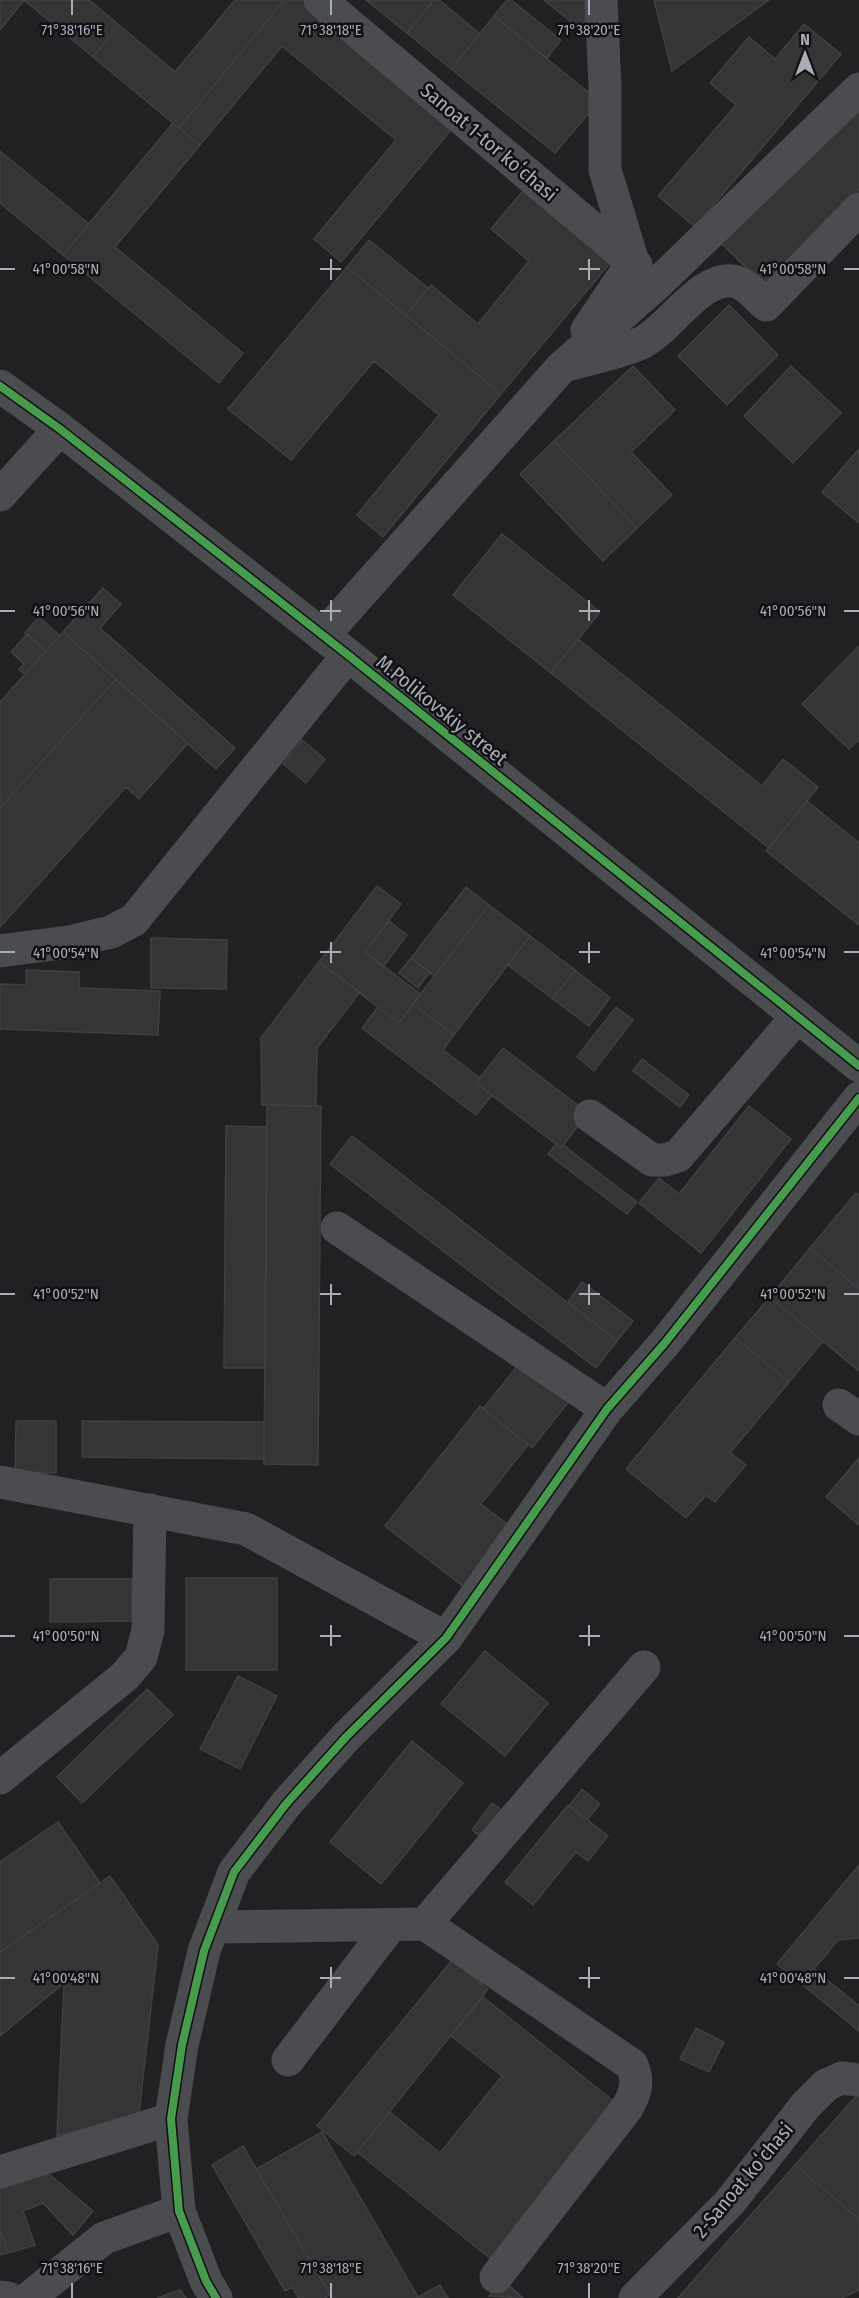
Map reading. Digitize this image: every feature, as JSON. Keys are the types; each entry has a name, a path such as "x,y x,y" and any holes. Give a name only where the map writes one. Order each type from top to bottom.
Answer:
{"street":[{"name":"Sanoat 1-tor koʻchasi","path":"320,0 659,282"},
{"path":"0,951 69,942 101,935 134,920 335,646 561,368 633,262 605,170 605,86 601,0"},
{"path":"561,368 659,282 859,89"},
{"path":"561,368 643,342 707,286 722,281 733,281 744,285 766,305 859,209"},
{"name":"M.Polikovskiy street","path":"0,386 60,429 335,646 859,1066"},
{"path":"0,495 60,429"},
{"path":"590,1116 652,1160 665,1160 678,1156 797,1017"},
{"path":"216,2298 206,2281 179,2211 171,2119 182,2045 204,1951 234,1872 286,1804 346,1737 446,1638 607,1409 664,1344 859,1098"},
{"path":"337,1228 607,1409"},
{"path":"0,1482 246,1529 446,1638"},
{"path":"0,1778 124,1676 141,1657 148,1630 150,1510"},
{"path":"426,1924 644,1666"},
{"path":"213,1927 426,1924 632,2065 636,2077 636,2092 627,2108 496,2277"},
{"path":"288,2060 391,1925"},
{"name":"2-Sanoat koʻchasi","path":"636,2298 730,2202 806,2105 826,2085 842,2078 859,2080"},
{"path":"0,2172 171,2119"},
{"path":"29,2298 104,2238 179,2211"},
{"path":"0,2296 8,2298"}],"shaded area":[{"path":"0,0 859,0 859,2298 0,2298"}],"building":[{"path":"0,0 24,0 0,30"},
{"path":"24,0 89,0 119,25 93,57"},
{"path":"235,0 284,0 179,128 93,57 119,25 175,72"},
{"path":"284,0 304,0 455,125 341,262 314,239 396,140 282,46 200,145 179,128"},
{"path":"366,0 434,0 407,33"},
{"path":"434,0 439,0 480,34 451,69 407,33"},
{"path":"507,0 511,0 561,40 547,58 494,16"},
{"path":"544,0 586,0 584,32"},
{"path":"654,0 769,0 672,71"},
{"path":"494,16 599,101 555,153 451,69"},
{"path":"804,24 841,54 695,227 658,196 736,105 710,83 749,37 775,59"},
{"path":"859,104 859,190 765,286 721,243"},
{"path":"173,123 200,145 115,247 243,353 219,383 63,255"},
{"path":"0,151 89,224 63,255 0,203"},
{"path":"528,185 615,257 501,394 406,315 431,285 478,324 529,261 491,229"},
{"path":"369,240 428,288 406,315 347,267"},
{"path":"347,267 501,394 383,537 357,515 439,415 374,361 291,460 228,409"},
{"path":"729,305 778,355 727,405 678,356"},
{"path":"633,366 675,410 631,452 672,495 637,528 554,441"},
{"path":"791,366 841,413 793,463 744,416"},
{"path":"554,441 637,528 603,561 520,474"},
{"path":"859,449 859,523 822,492"},
{"path":"502,534 600,612 551,673 453,595"},
{"path":"103,588 121,604 100,628 235,748 216,769 63,632"},
{"path":"39,617 60,636 46,651 25,633"},
{"path":"63,632 116,679 0,808 0,702"},
{"path":"27,634 46,651 25,674 19,670 24,664 11,652"},
{"path":"578,639 762,786 783,759 818,787 769,848 551,673"},
{"path":"859,646 859,740 849,749 802,704"},
{"path":"116,679 188,743 139,799 126,787 0,927 0,808"},
{"path":"302,740 325,759 306,783 283,764"},
{"path":"807,801 859,843 859,925 766,851"},
{"path":"377,886 401,904 365,952 420,994 399,1023 319,962"},
{"path":"466,887 489,905 434,976 411,958"},
{"path":"489,905 530,936 454,1035 413,1004"},
{"path":"389,921 407,935 383,967 365,952"},
{"path":"530,936 575,970 553,999 508,965"},
{"path":"151,938 227,940 226,989 151,988"},
{"path":"411,958 430,972 418,988 399,973"},
{"path":"319,962 360,992 317,1048 316,1106 262,1105 261,1038"},
{"path":"26,970 79,972 79,988 160,991 158,1035 0,1029 0,984 26,985"},
{"path":"575,970 610,998 589,1026 553,999"},
{"path":"413,1004 454,1035 443,1050 480,1078 476,1083 492,1095 476,1115 362,1028 378,1007 399,1023"},
{"path":"616,1007 633,1020 594,1071 577,1057"},
{"path":"503,1048 588,1113 561,1148 476,1083"},
{"path":"642,1059 689,1095 680,1107 633,1071"},
{"path":"267,1105 321,1106 318,1465 264,1464"},
{"path":"749,1106 791,1139 701,1253 639,1203 659,1178 679,1194"},
{"path":"226,1126 267,1127 265,1368 224,1368"},
{"path":"352,1136 617,1341 596,1368 330,1164"},
{"path":"556,1144 561,1148 563,1145 637,1202 627,1214 548,1154"},
{"path":"856,1193 859,1195 859,1289 810,1248"},
{"path":"810,1248 859,1289 859,1371 770,1297"},
{"path":"582,1282 633,1321 617,1341 568,1302"},
{"path":"770,1297 823,1341 789,1382 735,1338"},
{"path":"735,1338 789,1382 730,1453 746,1465 715,1502 706,1495 686,1518 626,1469"},
{"path":"521,1361 570,1400 532,1448 483,1409"},
{"path":"480,1406 528,1445 481,1504 511,1527 464,1587 385,1526"},
{"path":"16,1421 56,1421 56,1473 15,1472"},
{"path":"82,1421 264,1422 264,1459 82,1457"},
{"path":"859,1458 859,1525 826,1497"},
{"path":"186,1578 277,1578 277,1670 186,1670"},
{"path":"50,1579 132,1579 132,1621 50,1622"},
{"path":"485,1651 548,1703 505,1756 441,1704"},
{"path":"238,1676 277,1696 240,1769 200,1749"},
{"path":"147,1689 173,1715 82,1803 57,1777"},
{"path":"412,1741 463,1783 381,1884 330,1842"},
{"path":"582,1789 600,1804 587,1820 569,1806"},
{"path":"492,1803 509,1815 488,1842 472,1830"},
{"path":"568,1805 608,1836 588,1861 576,1852 533,1905 505,1882"},
{"path":"58,1822 100,1883 0,1952 0,1862"},
{"path":"859,1865 859,1938 838,1940 814,1969 859,2006 859,2031 777,1964"},
{"path":"110,1876 158,1945 139,2114 57,2136 64,1983 0,2036 0,1952"},
{"path":"452,1960 488,1989 354,2156 317,2126"},
{"path":"483,1997 616,2103 491,2259 357,2152 390,2112 440,2153 502,2076 451,2036"},
{"path":"696,2028 724,2042 709,2072 680,2059"},
{"path":"859,2093 859,2219 795,2165"},
{"path":"322,2132 419,2298 332,2298 256,2169"},
{"path":"243,2146 330,2295 324,2298 298,2298 292,2287 285,2291 212,2165"},
{"path":"795,2165 859,2219 859,2290 842,2298 678,2298"},
{"path":"43,2169 93,2211 73,2235 43,2203 23,2211 35,2245 8,2253 0,2230 0,2183"},
{"path":"0,2230 8,2253 0,2255"},
{"path":"503,2280 523,2298 489,2296"},
{"path":"440,2285 448,2298 418,2297"},
{"path":"180,2290 186,2298 157,2298"}],"cycle path":[{"path":"0,386 60,429 348,655 859,1066"},
{"path":"216,2298 206,2281 179,2211 171,2119 182,2045 204,1951 234,1872 286,1804 346,1737 446,1638 607,1409 664,1344 859,1098"}]}
